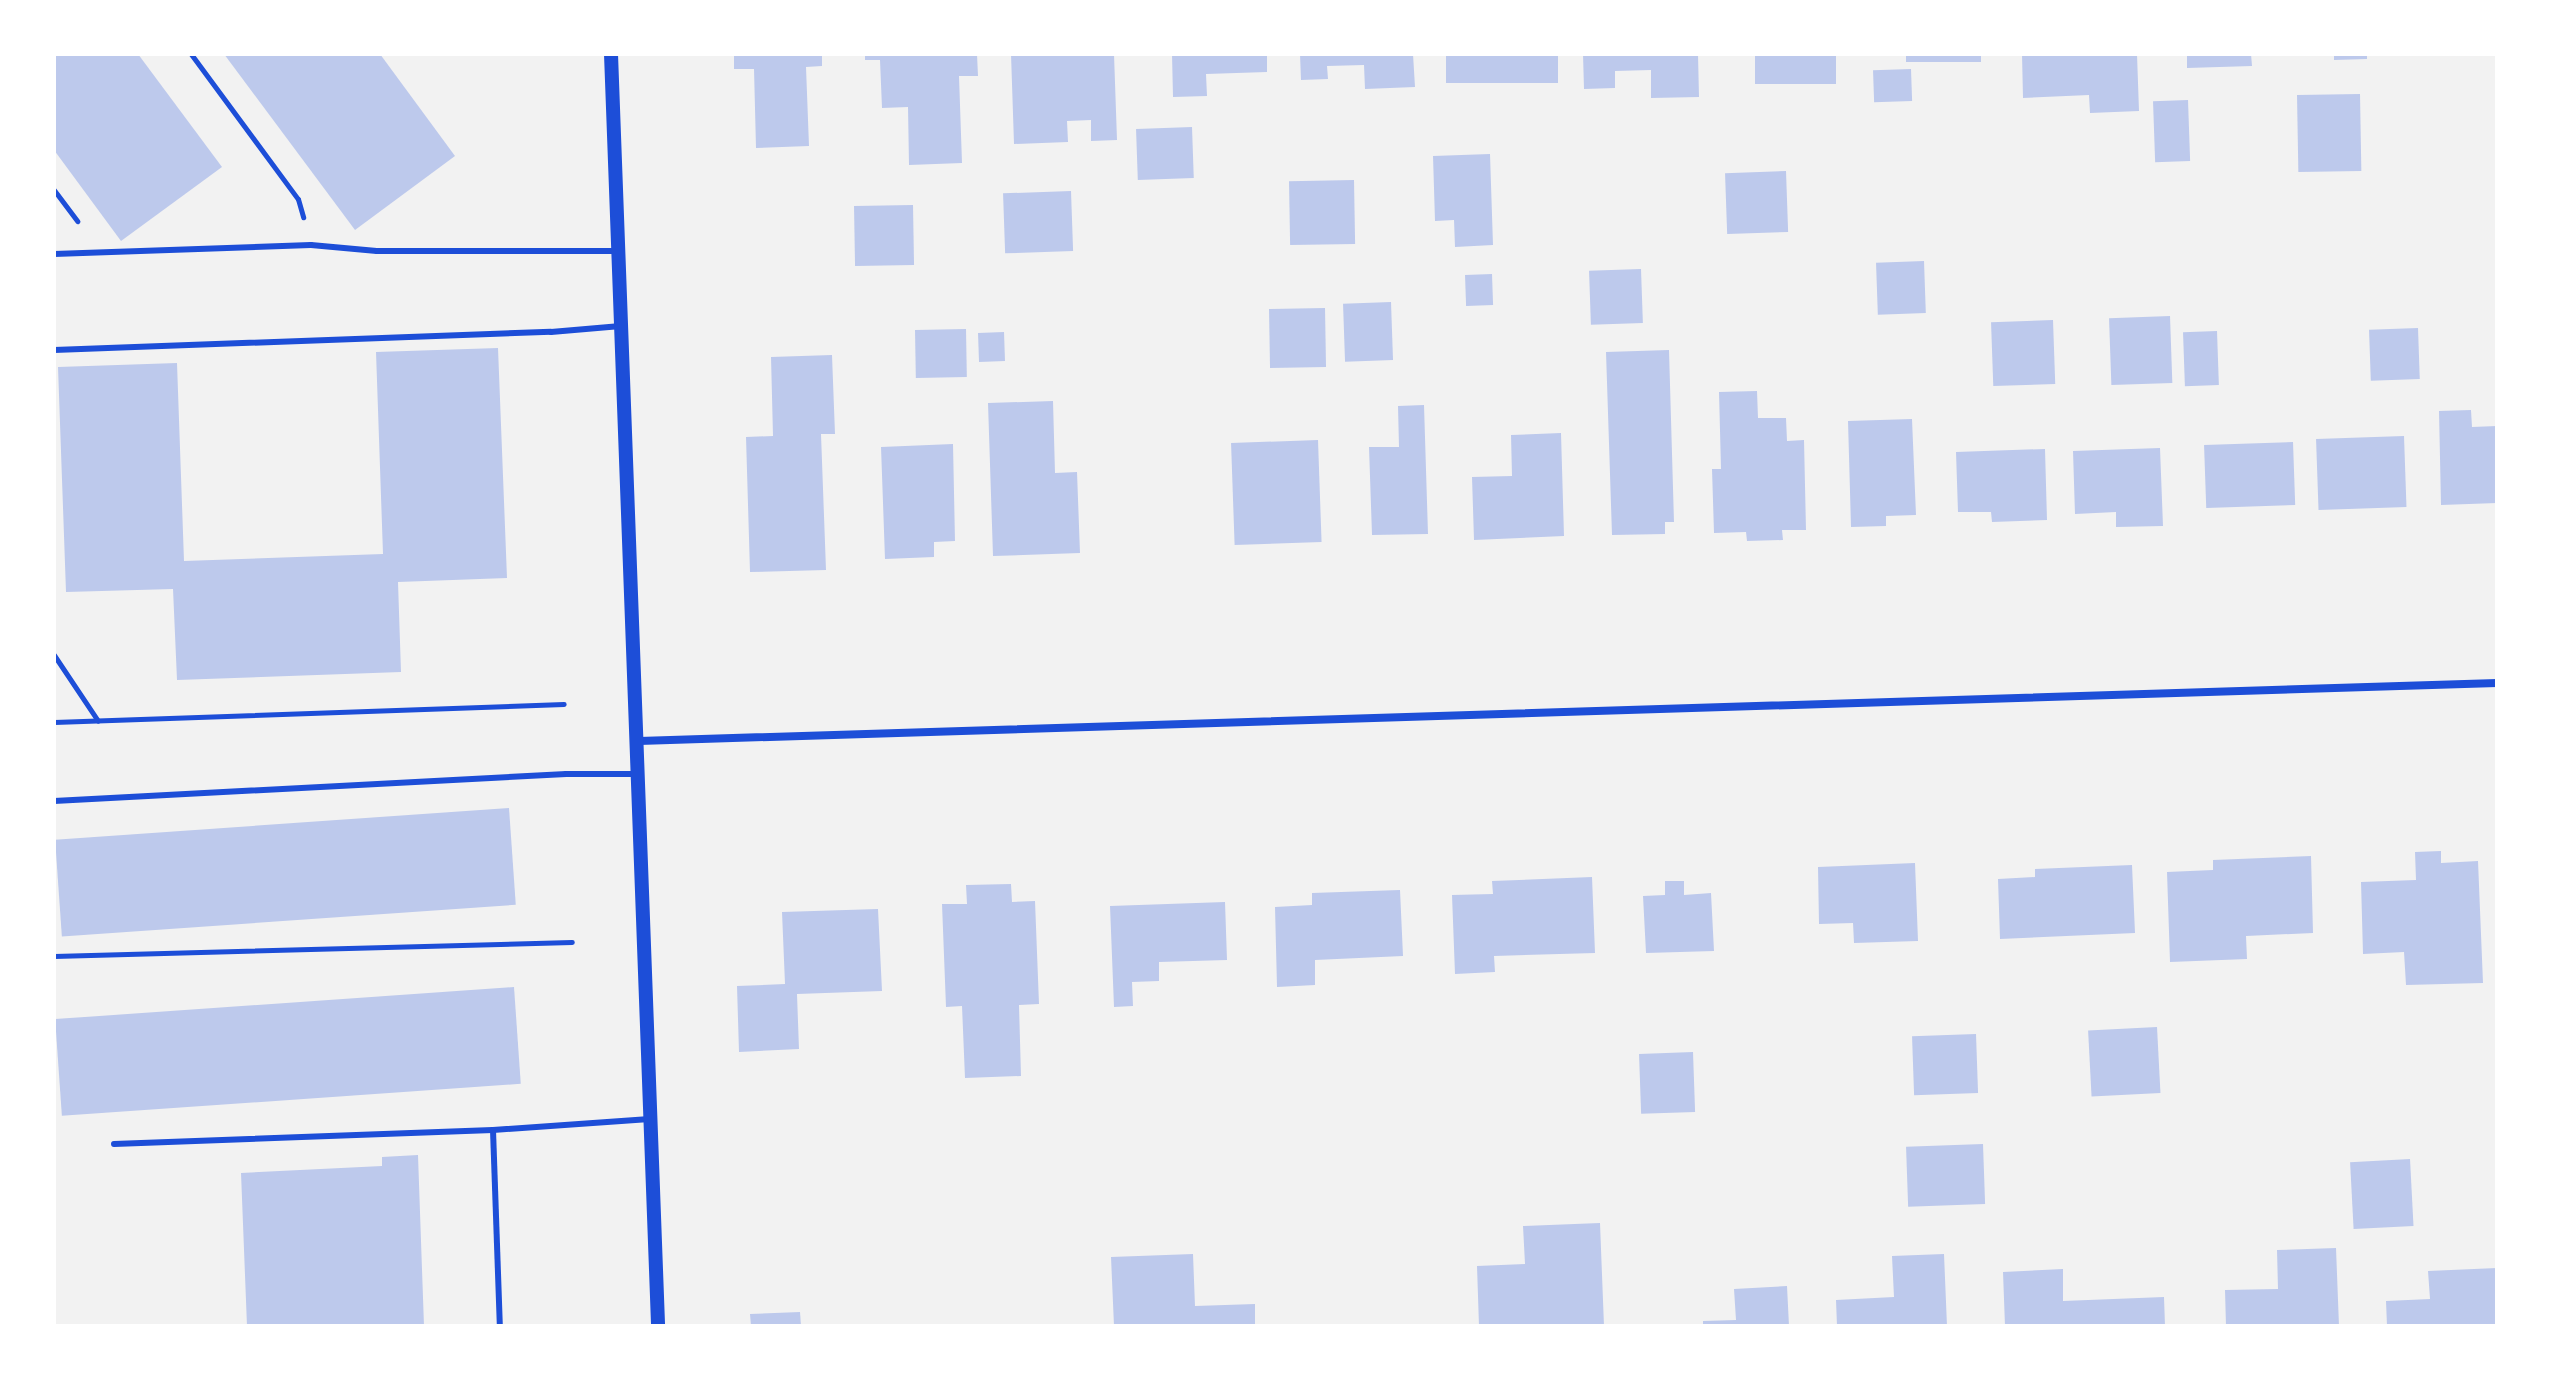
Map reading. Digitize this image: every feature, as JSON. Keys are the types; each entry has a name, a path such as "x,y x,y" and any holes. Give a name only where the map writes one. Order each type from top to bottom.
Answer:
{"street":[{"path":"611,54 653,1119 658,1326"},
{"path":"639,741 2497,683"}],"lane":[{"path":"54,254 311,245 377,251 618,251"},
{"path":"54,350 551,332 621,326"},
{"path":"54,801 566,774 640,774"},
{"path":"114,1144 493,1130 653,1119"},
{"path":"493,1130 500,1326"}],"path":[{"path":"191,54 298,199 311,245"},
{"path":"54,655 99,721"},
{"path":"54,722 564,704"},
{"path":"54,956 572,942"}],"building":[{"path":"54,54 138,54 222,167 121,241 54,150"},
{"path":"224,54 380,54 455,156 355,230"},
{"path":"734,54 822,54 822,66 806,67 809,146 756,148 754,69 734,69"},
{"path":"865,54 977,54 978,76 959,76 962,163 909,165 908,107 882,108 880,60 865,60"},
{"path":"1011,54 1114,54 1117,140 1091,141 1091,120 1067,121 1068,142 1014,144"},
{"path":"1172,54 1267,54 1267,72 1206,74 1207,96 1173,97"},
{"path":"1300,54 1413,54 1415,87 1365,89 1364,65 1327,66 1328,79 1301,80"},
{"path":"1446,54 1558,54 1558,83 1446,83"},
{"path":"1583,54 1698,54 1699,97 1651,98 1651,70 1615,71 1615,88 1584,89"},
{"path":"1755,54 1836,54 1836,84 1755,84"},
{"path":"1906,54 1981,54 1981,62 1906,62"},
{"path":"2022,54 2137,54 2139,111 2090,113 2089,95 2023,98"},
{"path":"2187,54 2251,54 2252,66 2187,68"},
{"path":"2334,54 2367,54 2367,59 2334,60"},
{"path":"1911,69 1912,101 1874,102 1873,70"},
{"path":"2360,94 2361,171 2298,172 2297,95"},
{"path":"2188,100 2190,161 2155,162 2153,101"},
{"path":"1192,127 1194,178 1138,180 1136,129"},
{"path":"1490,154 1493,245 1455,247 1454,220 1435,221 1433,156"},
{"path":"1786,171 1788,232 1727,234 1725,173"},
{"path":"1354,180 1355,244 1290,245 1289,181"},
{"path":"1071,191 1073,251 1005,253 1003,193"},
{"path":"913,205 914,265 855,266 854,206"},
{"path":"1924,261 1926,313 1878,315 1876,263"},
{"path":"1641,269 1643,323 1591,325 1589,271"},
{"path":"1492,274 1493,305 1466,306 1465,275"},
{"path":"1391,302 1393,360 1345,362 1343,304"},
{"path":"1325,308 1326,367 1270,368 1269,309"},
{"path":"2170,316 2172,383 2111,385 2109,318"},
{"path":"2053,320 2055,384 1993,386 1991,322"},
{"path":"2418,328 2420,379 2371,381 2369,330"},
{"path":"966,329 967,377 916,378 915,330"},
{"path":"2217,331 2219,385 2185,386 2183,332"},
{"path":"1004,332 1005,361 979,362 978,333"},
{"path":"498,348 507,578 398,582 401,672 177,680 173,589 66,592 58,367 177,363 184,561 383,554 376,352"},
{"path":"1669,350 1674,522 1665,522 1665,534 1612,535 1606,352"},
{"path":"832,355 835,434 821,434 826,570 750,572 746,437 773,436 771,357"},
{"path":"1757,391 1758,418 1786,418 1787,441 1804,440 1806,530 1782,530 1783,540 1747,541 1746,532 1714,533 1712,469 1721,469 1719,392"},
{"path":"1053,401 1055,473 1077,472 1080,553 993,556 988,403"},
{"path":"1424,405 1428,534 1372,535 1369,447 1399,447 1398,406"},
{"path":"2471,410 2472,427 2497,426 2497,503 2441,505 2439,411"},
{"path":"1912,419 1916,515 1886,516 1886,526 1851,527 1848,421"},
{"path":"1561,433 1564,536 1474,540 1472,477 1512,476 1511,435"},
{"path":"2404,436 2406,507 2319,510 2316,439"},
{"path":"1318,440 1322,542 1235,545 1231,443"},
{"path":"2293,442 2295,505 2206,508 2204,445"},
{"path":"953,444 955,541 934,542 934,557 885,559 881,447"},
{"path":"2160,448 2163,526 2116,527 2116,512 2075,514 2073,451"},
{"path":"2045,449 2047,520 1992,522 1991,512 1958,512 1956,452"},
{"path":"509,808 516,905 62,937 55,840"},
{"path":"2441,851 2441,863 2478,861 2483,983 2406,985 2404,952 2363,954 2361,882 2416,880 2415,852"},
{"path":"2311,856 2313,933 2246,936 2247,959 2170,962 2167,872 2213,870 2213,860"},
{"path":"1915,863 1918,941 1854,943 1853,923 1819,924 1818,867"},
{"path":"2132,865 2135,933 2000,939 1998,879 2035,877 2035,869"},
{"path":"1592,877 1595,953 1494,956 1495,972 1455,974 1452,895 1493,894 1492,881"},
{"path":"1665,881 1684,881 1684,895 1711,893 1714,951 1646,953 1643,896 1665,895"},
{"path":"1011,884 1012,902 1035,901 1039,1004 1019,1005 1021,1076 965,1078 962,1006 946,1007 942,904 967,904 966,885"},
{"path":"1400,890 1403,956 1315,960 1315,985 1277,987 1275,907 1312,905 1312,893"},
{"path":"1225,902 1227,960 1159,962 1159,981 1132,982 1133,1006 1114,1007 1110,906"},
{"path":"878,909 882,991 797,994 799,1049 739,1052 737,986 785,984 782,912"},
{"path":"514,987 521,1084 62,1116 55,1019"},
{"path":"2157,1027 2160,1093 2092,1097 2088,1031"},
{"path":"1976,1034 1978,1093 1914,1095 1912,1036"},
{"path":"1693,1052 1695,1112 1641,1114 1639,1054"},
{"path":"1983,1144 1985,1204 1908,1207 1906,1147"},
{"path":"418,1155 424,1326 247,1326 241,1173 382,1166 382,1157"},
{"path":"2410,1159 2414,1226 2354,1229 2350,1162"},
{"path":"1600,1223 1604,1326 1479,1326 1477,1266 1525,1264 1523,1226"},
{"path":"2336,1248 2339,1326 2226,1326 2225,1290 2278,1289 2277,1250"},
{"path":"1193,1254 1195,1306 1255,1304 1255,1326 1114,1326 1111,1257"},
{"path":"1944,1254 1947,1326 1837,1326 1836,1300 1894,1297 1892,1256"},
{"path":"2497,1268 2497,1326 2387,1326 2386,1301 2430,1299 2428,1271"},
{"path":"2063,1269 2063,1301 2164,1297 2165,1326 2005,1326 2003,1272"},
{"path":"1787,1286 1789,1326 1703,1326 1703,1321 1736,1320 1734,1289"},
{"path":"800,1312 801,1326 751,1326 750,1314"}]}
